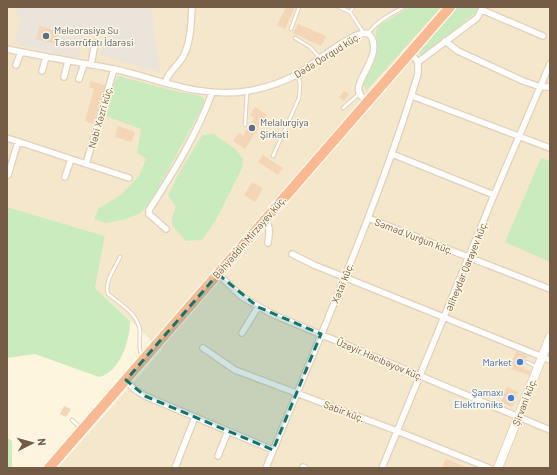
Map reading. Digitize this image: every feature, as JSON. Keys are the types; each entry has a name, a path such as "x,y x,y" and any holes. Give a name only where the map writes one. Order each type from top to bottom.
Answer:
{"highway":[{"name":"Bəhyəddin Mirzəyev küç.","path":"50,468 450,7"}],"main road":[{"name":"Şirvani küç.","path":"498,468 538,367 546,358 550,337"}],"street":[{"path":"164,83 167,76 181,59 185,51 189,38 192,7"},
{"path":"410,53 418,62 477,18 482,8 543,36"},
{"name":"Dədə Qorqud küç.","path":"7,49 114,69 164,83 212,93 234,93 282,82 298,74 347,40 366,33 373,39 374,51 369,68 360,83 360,94"},
{"path":"445,41 458,51 523,81 550,87"},
{"path":"90,65 95,43"},
{"path":"16,64 20,52"},
{"path":"42,71 46,57"},
{"path":"64,77 68,61"},
{"name":"Xətai küç.","path":"266,468 368,218 392,154 412,96 418,74 418,62"},
{"path":"79,79 84,64"},
{"name":"Əliheydər Qarayev küç.","path":"382,468 470,257 494,195 550,64"},
{"name":"Nəbi Xəzri küç.","path":"86,164 114,69"},
{"path":"166,229 151,217 149,210 165,186 199,124 212,93"},
{"path":"360,94 367,101"},
{"path":"412,96 550,148"},
{"path":"7,138 129,178"},
{"path":"8,176 18,142"},
{"path":"392,154 494,195"},
{"path":"65,177 71,159"},
{"name":"Səməd Vurğun küç.","path":"368,218 550,289"},
{"path":"265,220 270,229 268,243"},
{"path":"292,254 314,265 546,358"},
{"name":"Üzeyir Hacıbəyov küç.","path":"218,274 242,297 272,314 550,430"},
{"path":"242,333 258,307"},
{"name":"Sabir küç.","path":"203,348 236,370 297,392 489,468"},
{"path":"126,380 134,389 145,396 274,450"},
{"path":"175,468 195,417"},
{"path":"218,456 228,431"}],"lane":[{"path":"291,28 300,7"},
{"path":"339,7 350,12 366,33 383,18 404,7"},
{"path":"350,12 353,7"},
{"path":"295,38 310,47 320,58"},
{"path":"273,156 299,98 300,84 298,74"},
{"path":"245,125 247,91"},
{"path":"343,108 360,94"},
{"path":"120,257 107,284 107,290 108,294 135,316 140,331 141,355 144,358"},
{"path":"527,362 538,367"},
{"path":"72,420 83,429"}],"highlighted area":[{"path":"218,274 258,307 321,334 273,450 145,396 126,380"}],"shaded area":[{"path":"7,7 550,7 550,468 58,468 162,350 95,288 105,236 7,207"},
{"path":"18,7 151,7 160,72 100,55 105,38 87,30 78,58 14,44 22,16 16,14"}],"green space":[{"path":"410,7 441,7 367,90 364,84 376,58 376,31 378,26"},
{"path":"458,7 479,7 475,13 422,57 419,52"},
{"path":"118,76 179,92 198,95 204,98 204,104 154,196 141,213 123,220 105,223 94,219 99,208 121,195 139,176 146,159 137,152 141,129 106,116 114,83"},
{"path":"214,134 235,149 243,159 242,168 217,218 202,240 186,241 172,225 172,217 176,207 168,195 179,173 202,135"},
{"path":"541,158 550,161 550,262 505,242"},
{"path":"7,207 105,236 95,288 130,321 127,343 121,357 113,369 107,374 99,377 35,354 7,358"},
{"path":"7,438 12,441 12,468 7,468"}],"building":[{"path":"286,7 295,7 285,29 277,25"},
{"path":"298,24 326,36 321,46 293,33"},
{"path":"40,26 60,32 56,44 36,39"},
{"path":"90,81 105,85 93,124 85,121 94,89 89,87"},
{"path":"344,91 349,94 344,101 339,97"},
{"path":"255,107 267,115 245,149 233,141 239,133 243,136 254,118 250,115"},
{"path":"118,126 135,132 132,142 115,137"},
{"path":"263,155 283,168 278,175 258,162"},
{"path":"252,182 263,188 255,202 244,195"},
{"path":"516,351 527,356 522,368 530,371 529,375 509,368"},
{"path":"507,387 518,392 512,407 501,402"},
{"path":"64,406 71,409 66,417 60,414"},
{"path":"446,459 468,468 442,468"}],"place":[{"name":"Meleorasiya Su Təsərrüfatı İdarəsi","path":"46,36"},
{"name":"Melalurgiya Şirkəti","path":"252,128"},
{"name":"Market","path":"520,362"},
{"name":"Şamaxı Elektroniks","path":"511,398"}]}
